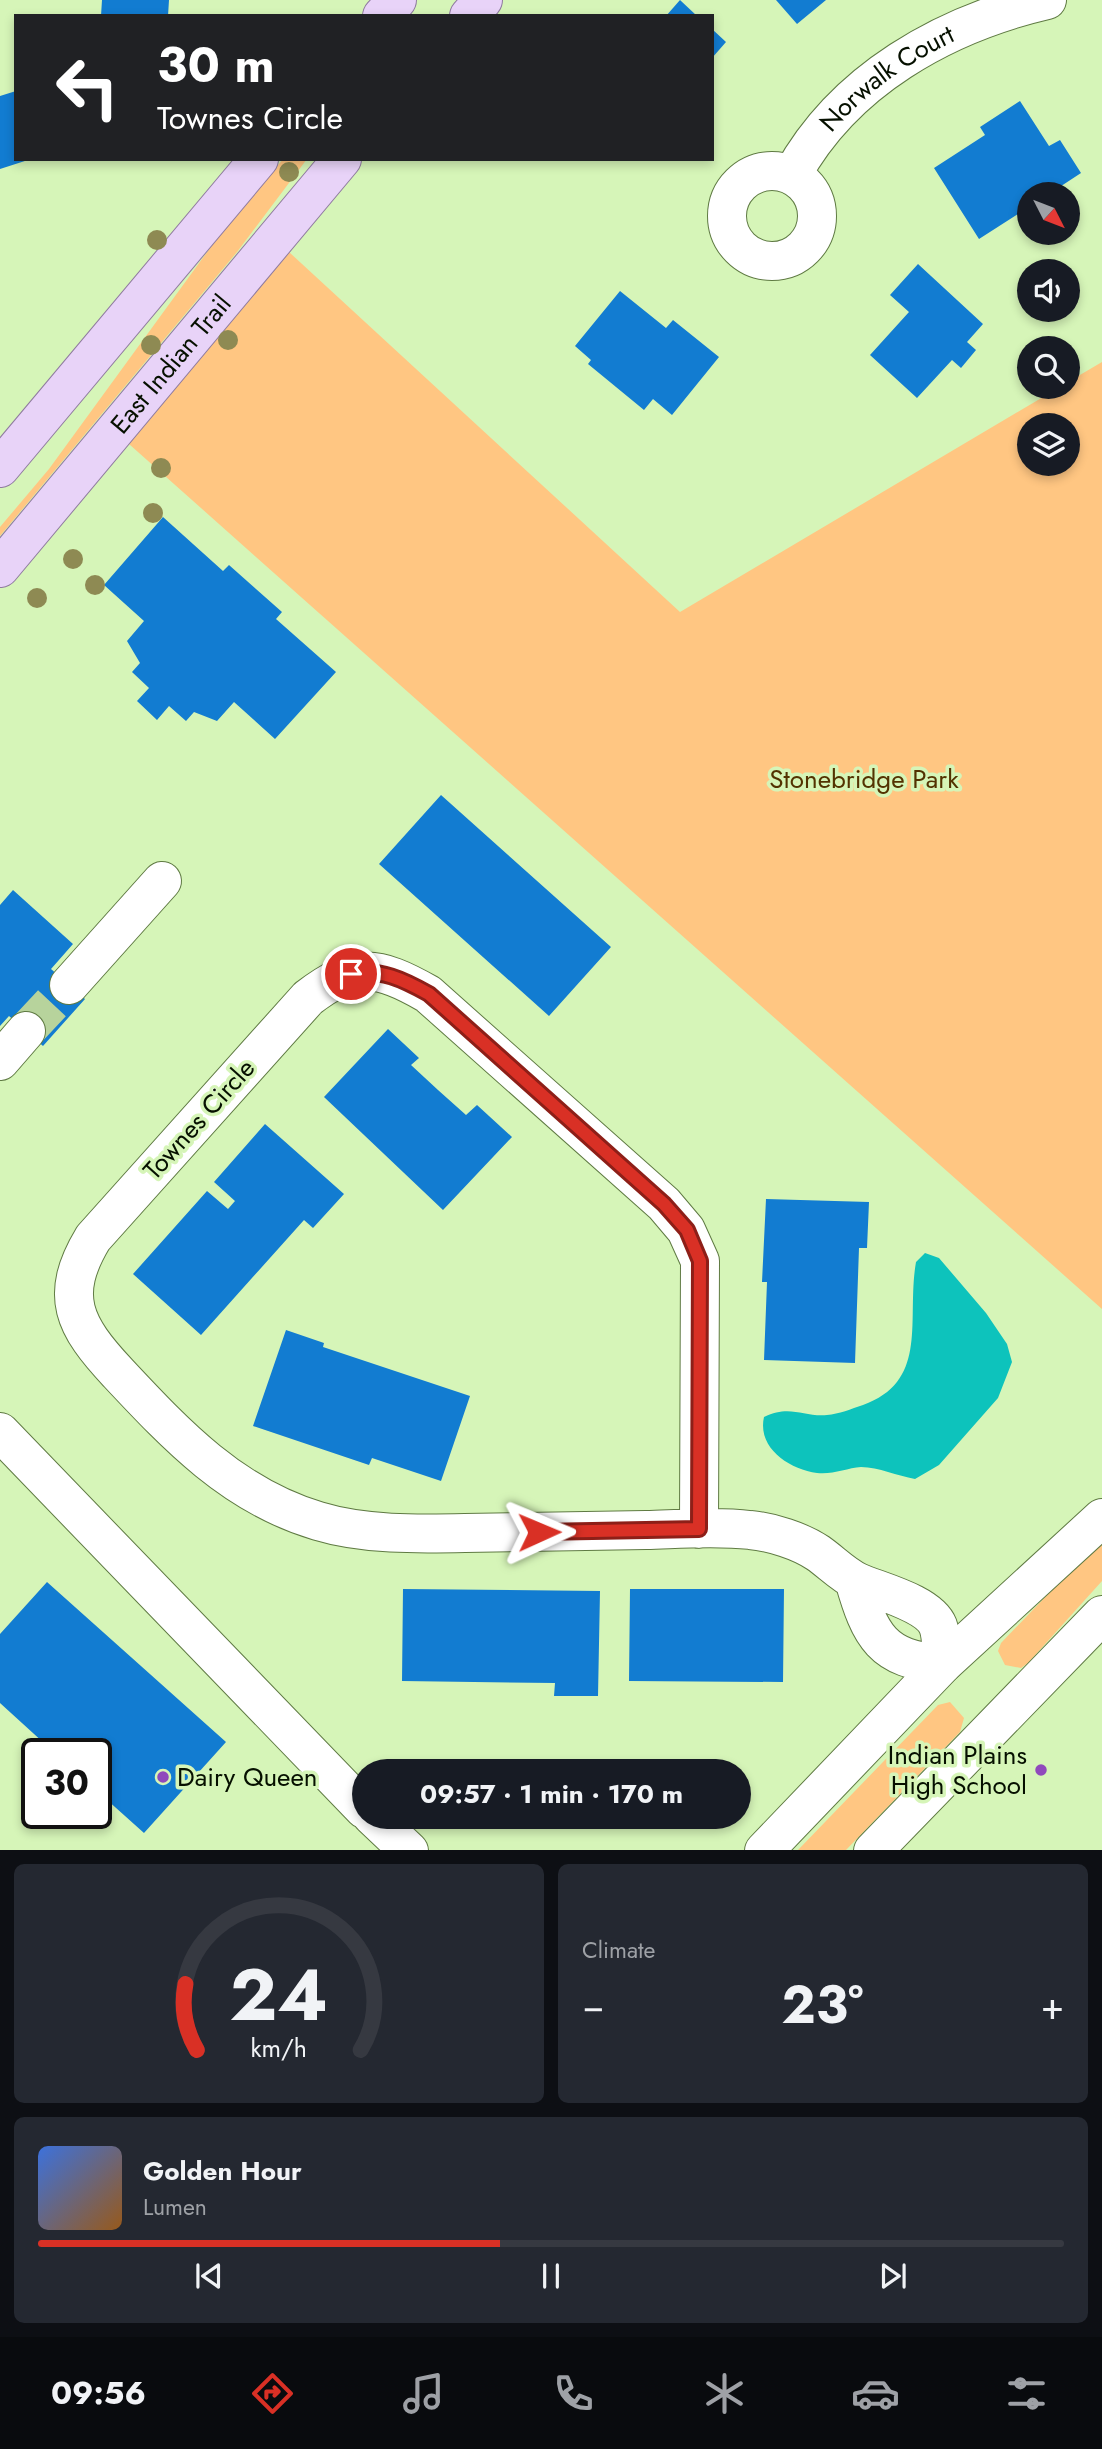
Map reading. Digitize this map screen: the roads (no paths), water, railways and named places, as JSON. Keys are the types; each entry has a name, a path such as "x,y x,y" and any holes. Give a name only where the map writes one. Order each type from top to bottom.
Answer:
{"main road":[{"path":"384,14 397,0"},
{"path":"471,14 483,0"},
{"path":"0,468 257,161"},
{"name":"East Indian Trail","path":"0,568 340,161"}],"street":[{"name":"Norwalk Court","path":"792,175 805,151 832,116 885,71 933,41 979,20 1047,0"},
{"path":"69,985 162,881"},
{"name":"Townes Circle","path":"699,1529 700,1261 687,1230 664,1204 429,994 400,978 366,971 337,976 308,998 93,1238 78,1263 71,1290 81,1322 96,1349 176,1434 224,1476 271,1504 320,1521 381,1532 433,1534 751,1530 780,1537 815,1551 854,1580 929,1614 938,1625 943,1664"},
{"path":"0,1061 26,1031"},
{"path":"0,1432 352,1797"},
{"path":"764,1850 943,1664 1102,1518"},
{"path":"854,1580 862,1607 889,1651 916,1662 943,1664"},
{"path":"873,1850 1102,1615"},
{"path":"386,1829 409,1850"}],"water":[{"path":"925,1253 939,1258 986,1313 1007,1344 1012,1362 998,1398 939,1465 915,1479 868,1467 817,1473 786,1462 770,1447 765,1438 764,1417 781,1411 818,1415 840,1412 863,1405 884,1394 898,1381 907,1364 911,1346 916,1262"}],"tunnel":[{"path":"26,1031 69,985"}],"place":[{"name":"Indian Plains High School","path":"1041,1770"},
{"name":"Dairy Queen","path":"163,1777"}],"park label":[{"name":"Stonebridge Park","path":"864,779"}]}
